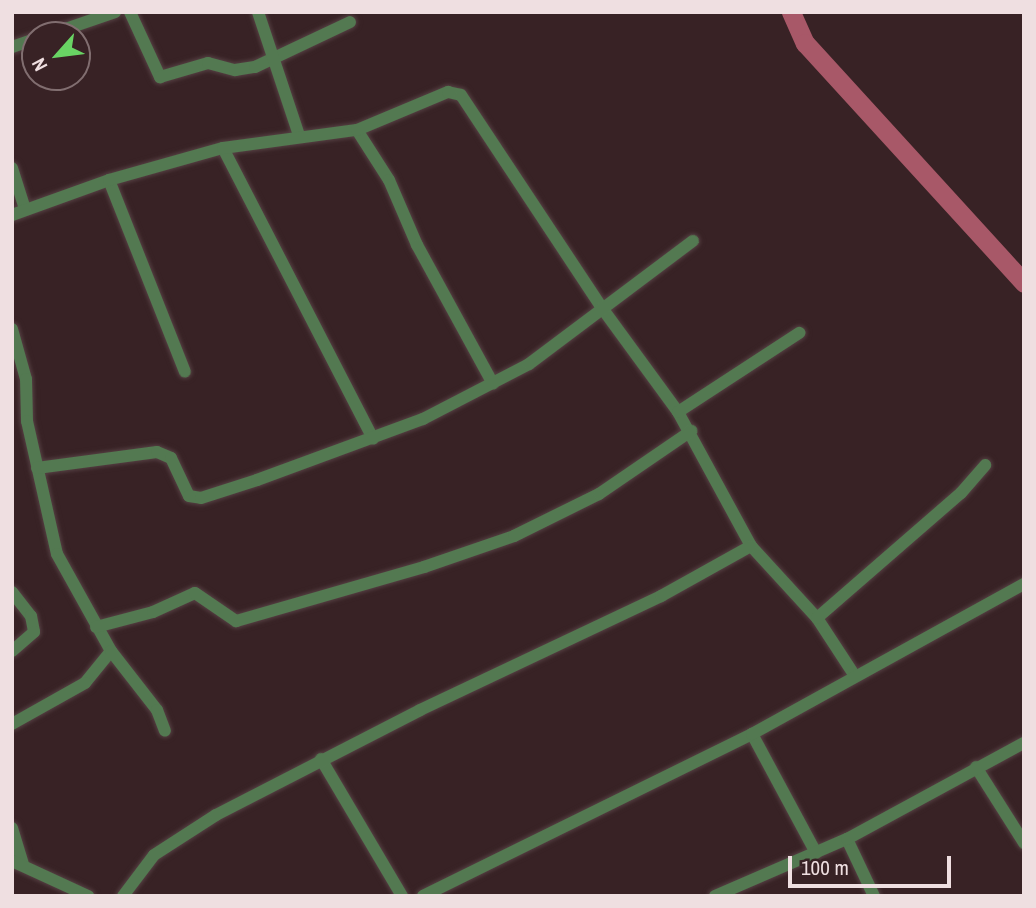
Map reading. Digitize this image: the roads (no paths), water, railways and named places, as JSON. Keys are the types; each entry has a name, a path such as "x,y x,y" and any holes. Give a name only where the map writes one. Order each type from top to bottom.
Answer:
{"street":[{"path":"89,21 115,12"},
{"path":"130,12 160,77 208,63 235,70 254,66 350,22"},
{"path":"258,12 299,135"},
{"path":"12,215 109,180 223,148 299,135 357,130 448,92 461,95 602,308 691,432 751,546 817,618 855,676"},
{"path":"357,130 389,180 417,245 493,383"},
{"path":"223,148 373,439"},
{"path":"12,168 25,209"},
{"path":"109,180 185,372"},
{"path":"37,468 157,452 172,458 189,496 201,498 373,439 529,364 693,241"},
{"path":"12,329 26,379 27,421 57,554 96,627 157,710 165,730"},
{"path":"678,412 799,333"},
{"path":"96,627 153,612 195,593 236,621 424,567 514,536 599,494 691,432"},
{"path":"817,618 961,493 985,465"},
{"path":"123,896 154,856 169,845 321,759 661,596 751,546"},
{"path":"423,896 752,734 1024,584"},
{"path":"12,592 31,616 34,632 12,651"},
{"path":"12,724 85,683 111,650"},
{"path":"752,734 816,853"},
{"path":"723,895 847,839 1024,743"},
{"path":"321,759 402,896"},
{"path":"976,767 1024,843"},
{"path":"12,828 18,862 88,896"},
{"path":"847,839 874,896"},
{"path":"57,896 63,884"}],"waterway":[{"path":"791,12 805,43 1024,283"}]}
